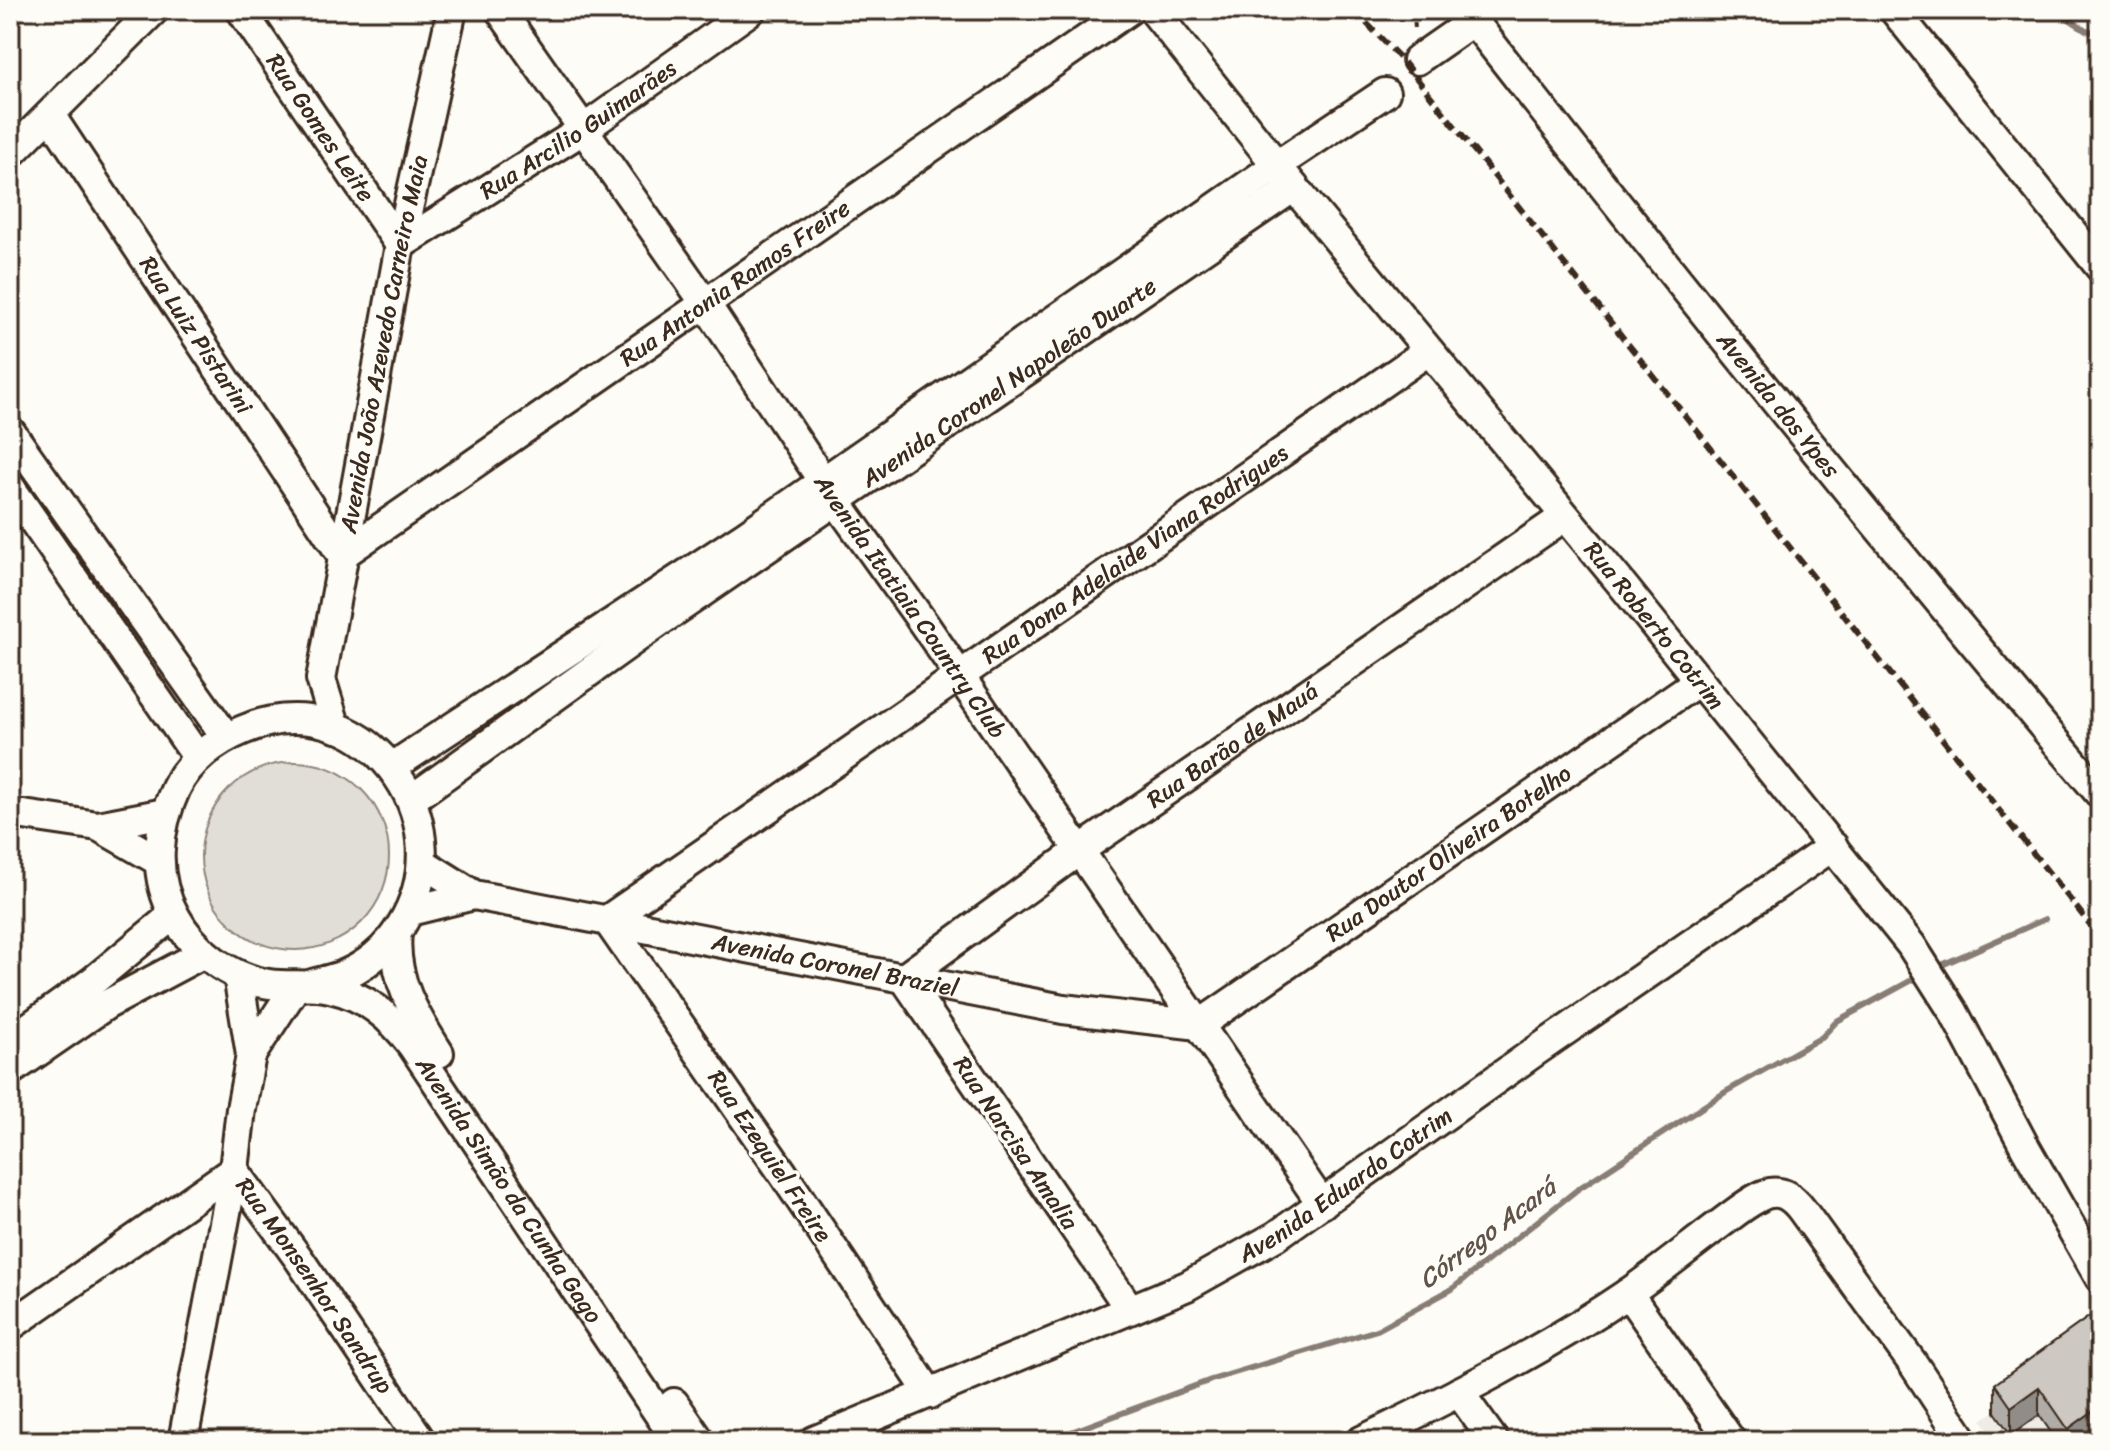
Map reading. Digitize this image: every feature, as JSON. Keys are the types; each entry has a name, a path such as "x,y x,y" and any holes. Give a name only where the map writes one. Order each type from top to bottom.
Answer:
{"street":[{"path":"10,154 154,10"},
{"name":"Rua Gomes Leite","path":"241,10 400,245"},
{"name":"Avenida João Azevedo Carneiro Maia","path":"336,728 321,679 400,245 452,10"},
{"name":"Avenida Itatiaia Country Club","path":"500,10 705,303 829,491 1322,1204"},
{"name":"Rua Arcilio Guimarães","path":"400,245 584,129 751,10"},
{"name":"Rua Antonia Ramos Freire","path":"342,555 1129,10"},
{"name":"Rua Roberto Cotrim","path":"1153,10 1911,945 1935,981 2100,1278"},
{"path":"1894,10 2100,267"},
{"path":"1417,60 1469,16"},
{"name":"Avenida dos Ypes","path":"1469,16 1702,313 1942,607 2100,794"},
{"name":"Avenida Coronel Napoleão Duarte","path":"412,799 631,641 829,491 1285,176 1385,93"},
{"name":"Rua Luiz Pistarini","path":"50,115 342,555"},
{"name":"Rua Dona Adelaide Viana Rodrigues","path":"607,920 1428,351"},
{"path":"10,431 226,737"},
{"path":"10,487 198,758"},
{"name":"Avenida Coronel Napoleão Duarte","path":"392,767 630,613 829,491"},
{"name":"Rua Barão de Mauá","path":"904,978 1080,850 1564,517"},
{"path":"136,670 164,650"},
{"path":"282,720 321,679"},
{"name":"Rua Doutor Oliveira Botelho","path":"1199,1025 1697,682"},
{"path":"282,720 310,721 336,728 367,744 392,767 412,799 421,830 423,863 419,887 404,922 369,961 341,976 303,985 266,984 238,975 204,953 187,935 163,888 159,861 160,837 165,813 178,783 198,758 226,737 253,725 282,720"},
{"path":"10,813 98,826 165,813"},
{"path":"98,826 159,861"},
{"name":"Avenida Eduardo Cotrim","path":"814,1441 1187,1286 1276,1236 1533,1053 1833,846"},
{"name":"Avenida Coronel Braziel","path":"423,863 474,895 1063,1009 1199,1025"},
{"name":"Avenida Coronel Braziel","path":"404,922 474,895"},
{"path":"10,1041 93,981 174,914"},
{"name":"Rua Ezequiel Freire","path":"607,920 782,1172 930,1394"},
{"name":"Avenida Simão da Cunha Gago","path":"404,922 395,953 412,1028 615,1332 677,1441"},
{"path":"10,1071 106,1005 204,953"},
{"path":"183,1441 234,1170 251,1055 238,975"},
{"name":"Rua Narcisa Amalia","path":"904,978 1129,1308"},
{"path":"251,1055 303,985"},
{"name":"Avenida Simão da Cunha Gago","path":"303,985 342,991 412,1028"},
{"path":"10,1326 234,1170"},
{"name":"Rua Monsenhor Sandrup","path":"234,1170 299,1259 421,1441"},
{"path":"1361,1441 1459,1392 1628,1293 1770,1193 1785,1195 1802,1210 1858,1285 1951,1437"},
{"path":"1628,1293 1731,1441"},
{"name":"Avenida Simão da Cunha Gago","path":"615,1332 700,1441"},
{"path":"1459,1392 1494,1441"}],"shaded area":[{"path":"295,762 331,769 362,789 382,820 389,856 382,892 362,923 331,943 295,950 259,943 228,923 208,892 201,856 208,820 228,789 259,769"},
{"path":"2100,1337 2100,1441 1996,1441 1982,1420"}],"building":[{"path":"2100,1309 2100,1406 2068,1429 2039,1387 2011,1407 1995,1384"}],"waterway":[{"name":"Córrego Acará","path":"2055,10 2086,30 2100,34"},
{"name":"Córrego Acará","path":"1944,964 2045,919"},
{"name":"Córrego Acará","path":"1047,1441 1211,1380 1377,1330 1452,1289 1578,1189 1727,1091 1822,1037 1837,1021 1914,979"}],"railway":[{"path":"1354,10 1402,60 2100,937"}]}
